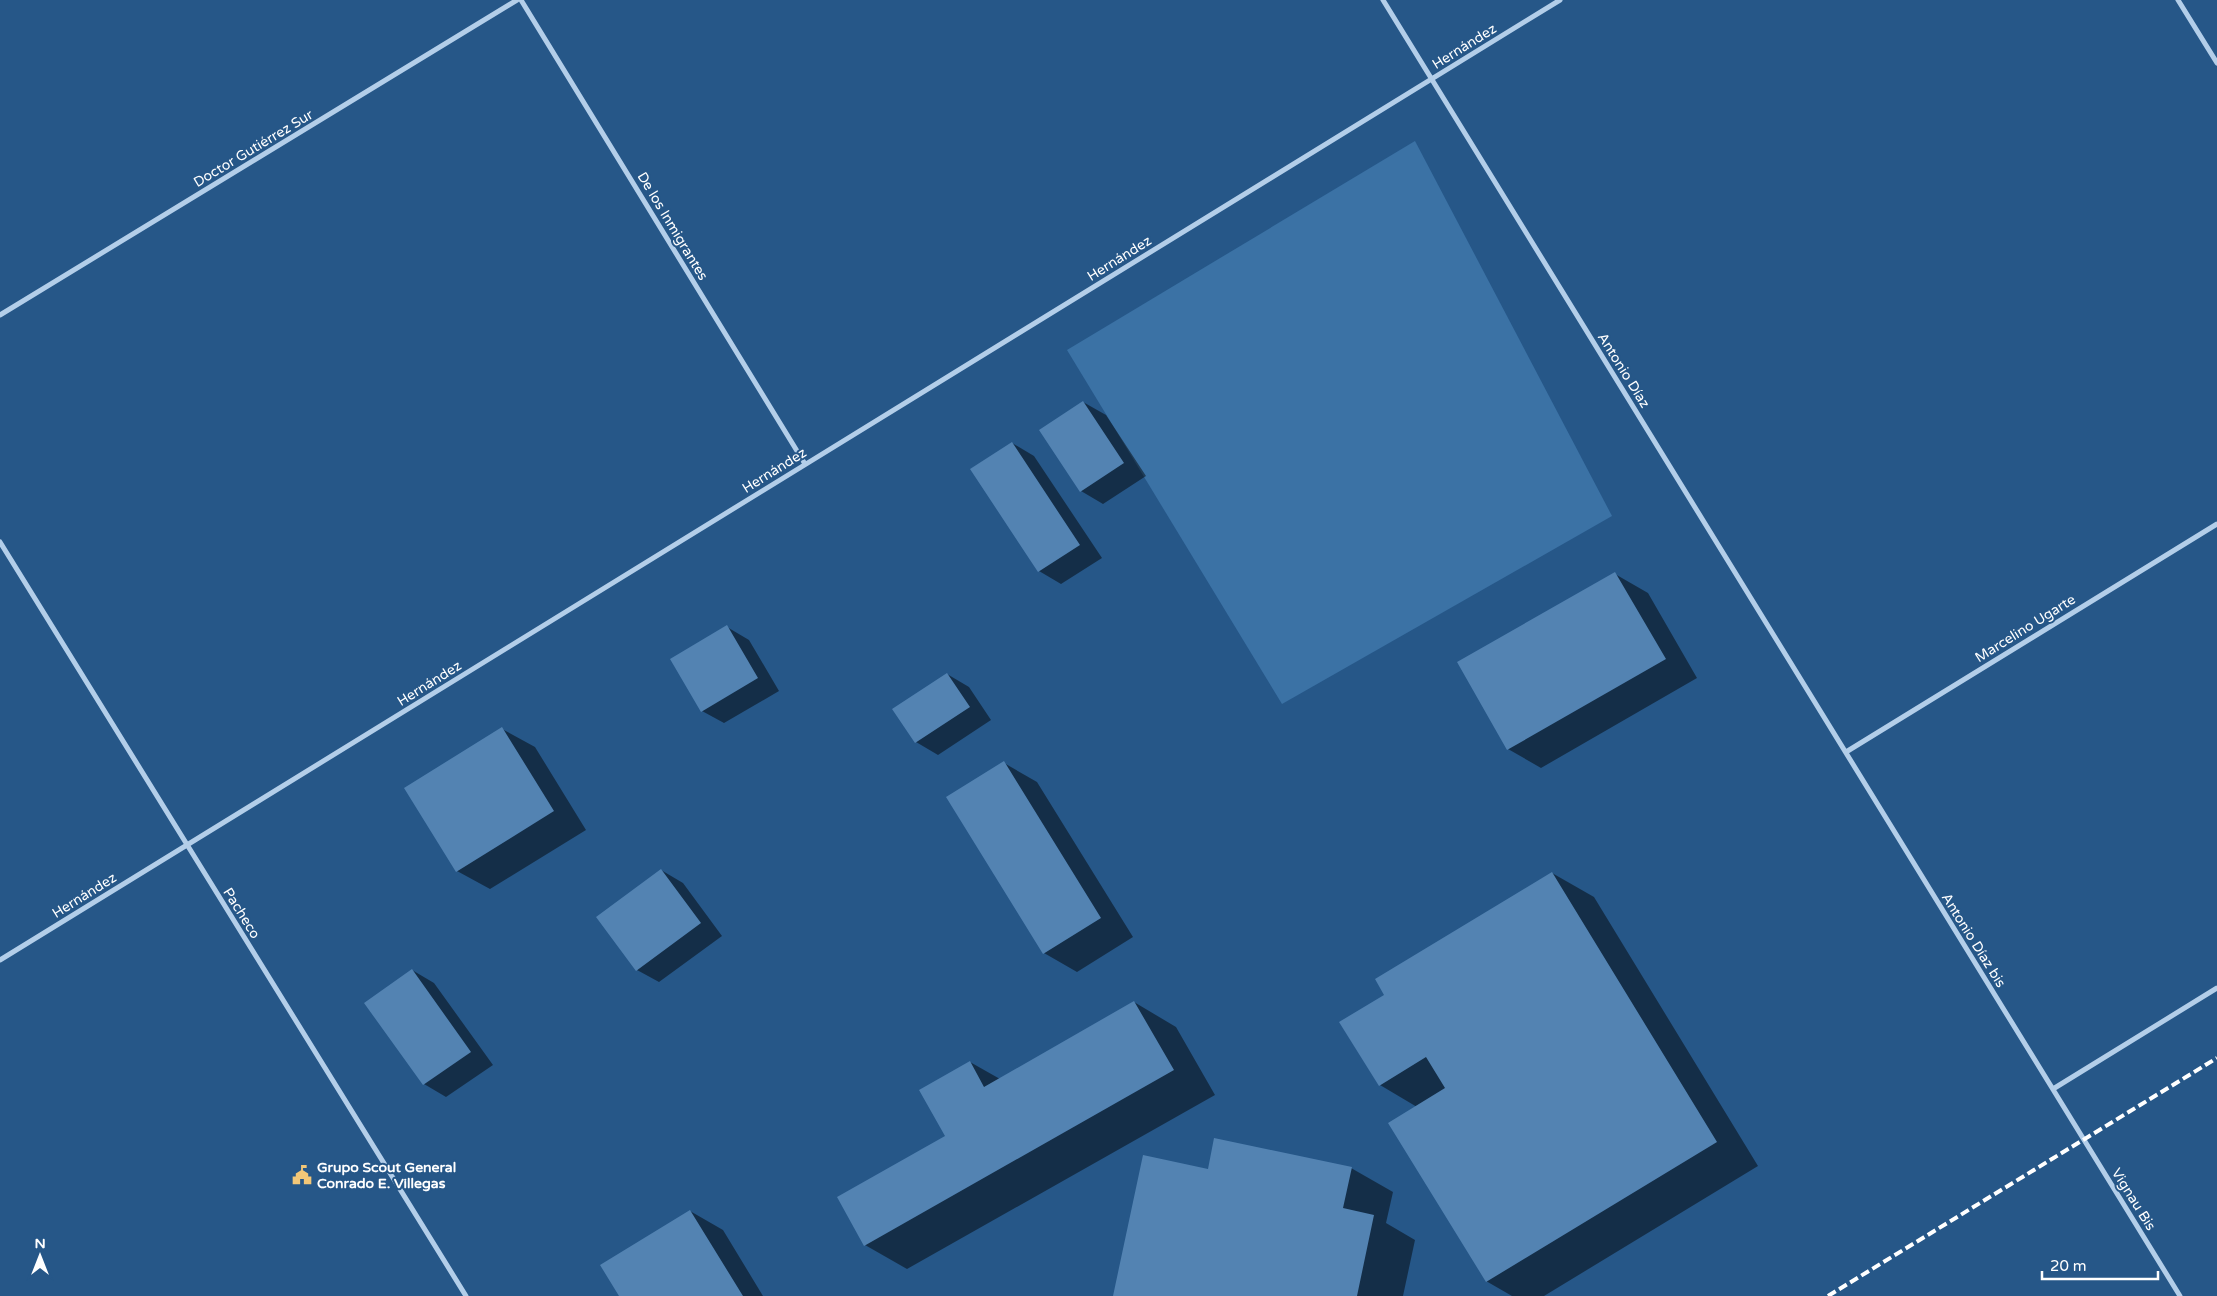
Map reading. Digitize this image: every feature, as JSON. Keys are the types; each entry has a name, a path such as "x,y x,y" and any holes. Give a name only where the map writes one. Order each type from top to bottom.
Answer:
{"street":[{"name":"Doctor Gutiérrez Sur","path":"0,315 517,0"},
{"name":"De los Inmigrantes","path":"521,0 806,464"},
{"name":"Antonio Díaz","path":"1383,0 1846,752"},
{"name":"Hernández","path":"0,960 1560,0"},
{"path":"2178,0 2217,63"},
{"name":"Marcelino Ugarte","path":"1846,752 2217,524"},
{"name":"Pacheco","path":"0,542 466,1296"},
{"name":"Antonio Díaz bis","path":"1846,752 2084,1139"},
{"path":"2053,1089 2217,988"},
{"name":"Vignau Bis","path":"2084,1139 2180,1296"}],"shaded area":[{"path":"1415,141 1612,516 1282,704 1067,350"}],"building":[{"path":"1083,401 1124,463 1080,492 1039,430"},
{"path":"1012,442 1080,545 1038,572 970,469"},
{"path":"1615,572 1666,659 1507,750 1457,662"},
{"path":"727,625 758,678 701,712 670,659"},
{"path":"947,673 970,707 915,743 892,709"},
{"path":"502,727 554,811 456,872 404,788"},
{"path":"1004,761 1101,918 1043,954 946,797"},
{"path":"661,869 701,923 636,971 596,917"},
{"path":"1552,872 1717,1142 1486,1282 1388,1123 1445,1088 1426,1057 1379,1086 1339,1022 1384,995 1375,979"},
{"path":"412,969 471,1052 423,1085 364,1003"},
{"path":"1134,1001 1174,1070 864,1246 837,1197 945,1136 919,1090 970,1061 984,1087"},
{"path":"1214,1138 1352,1167 1343,1208 1374,1215 1357,1296 1113,1296 1143,1155 1208,1169"},
{"path":"690,1210 743,1296 619,1296 600,1265"}],"railway":[{"path":"1828,1296 2217,1058"}],"place":[{"name":"Grupo Scout General Conrado E. Villegas","path":"302,1175"}]}
